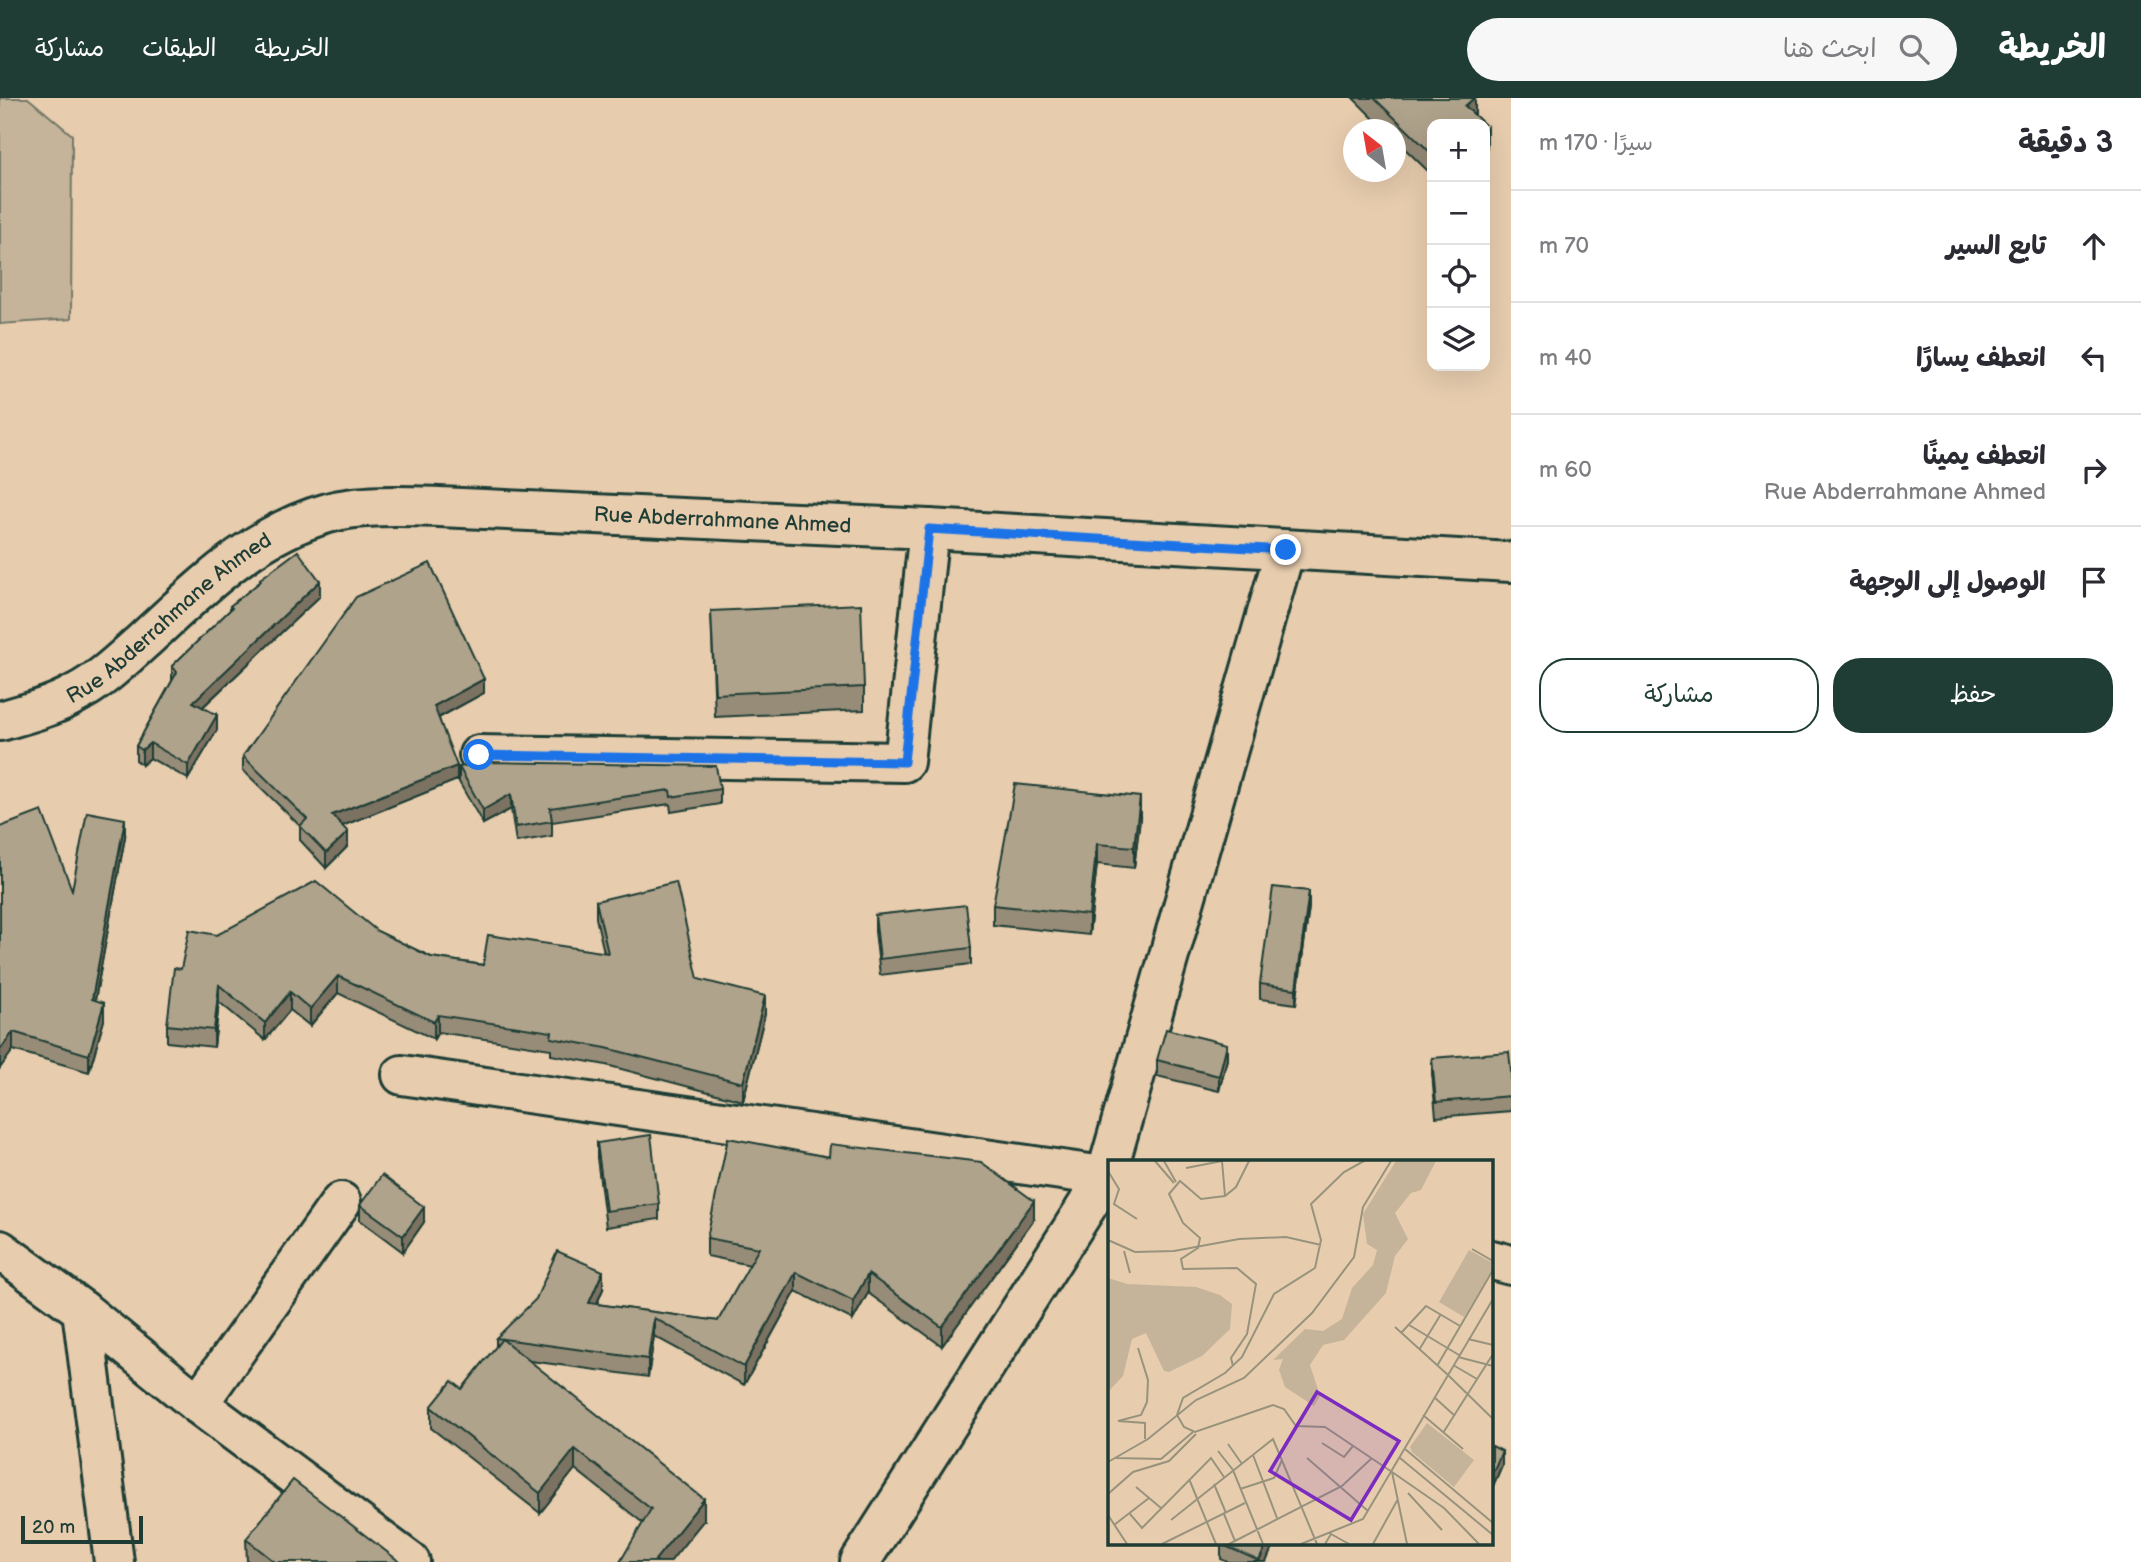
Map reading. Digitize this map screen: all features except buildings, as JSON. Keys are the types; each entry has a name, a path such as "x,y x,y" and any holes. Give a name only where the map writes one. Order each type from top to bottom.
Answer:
{"street":[{"name":"Rue Abderrahmane Ahmed","path":"0,721 37,711 77,694 125,657 214,576 266,537 329,512 386,506 929,529 1511,562"},
{"path":"479,755 904,762 929,529"},
{"path":"1113,1160 1286,550"},
{"path":"402,1075 1108,1176 860,1562"},
{"path":"198,1404 341,1202"},
{"path":"0,1250 82,1310 198,1404 410,1562"},
{"path":"1493,1260 1511,1265"},
{"path":"82,1310 114,1562"}],"shaded area":[{"path":"0,98 28,98 72,135 71,319 0,324"}],"route":[{"path":"479,755 904,762 929,529 1286,550"}]}
